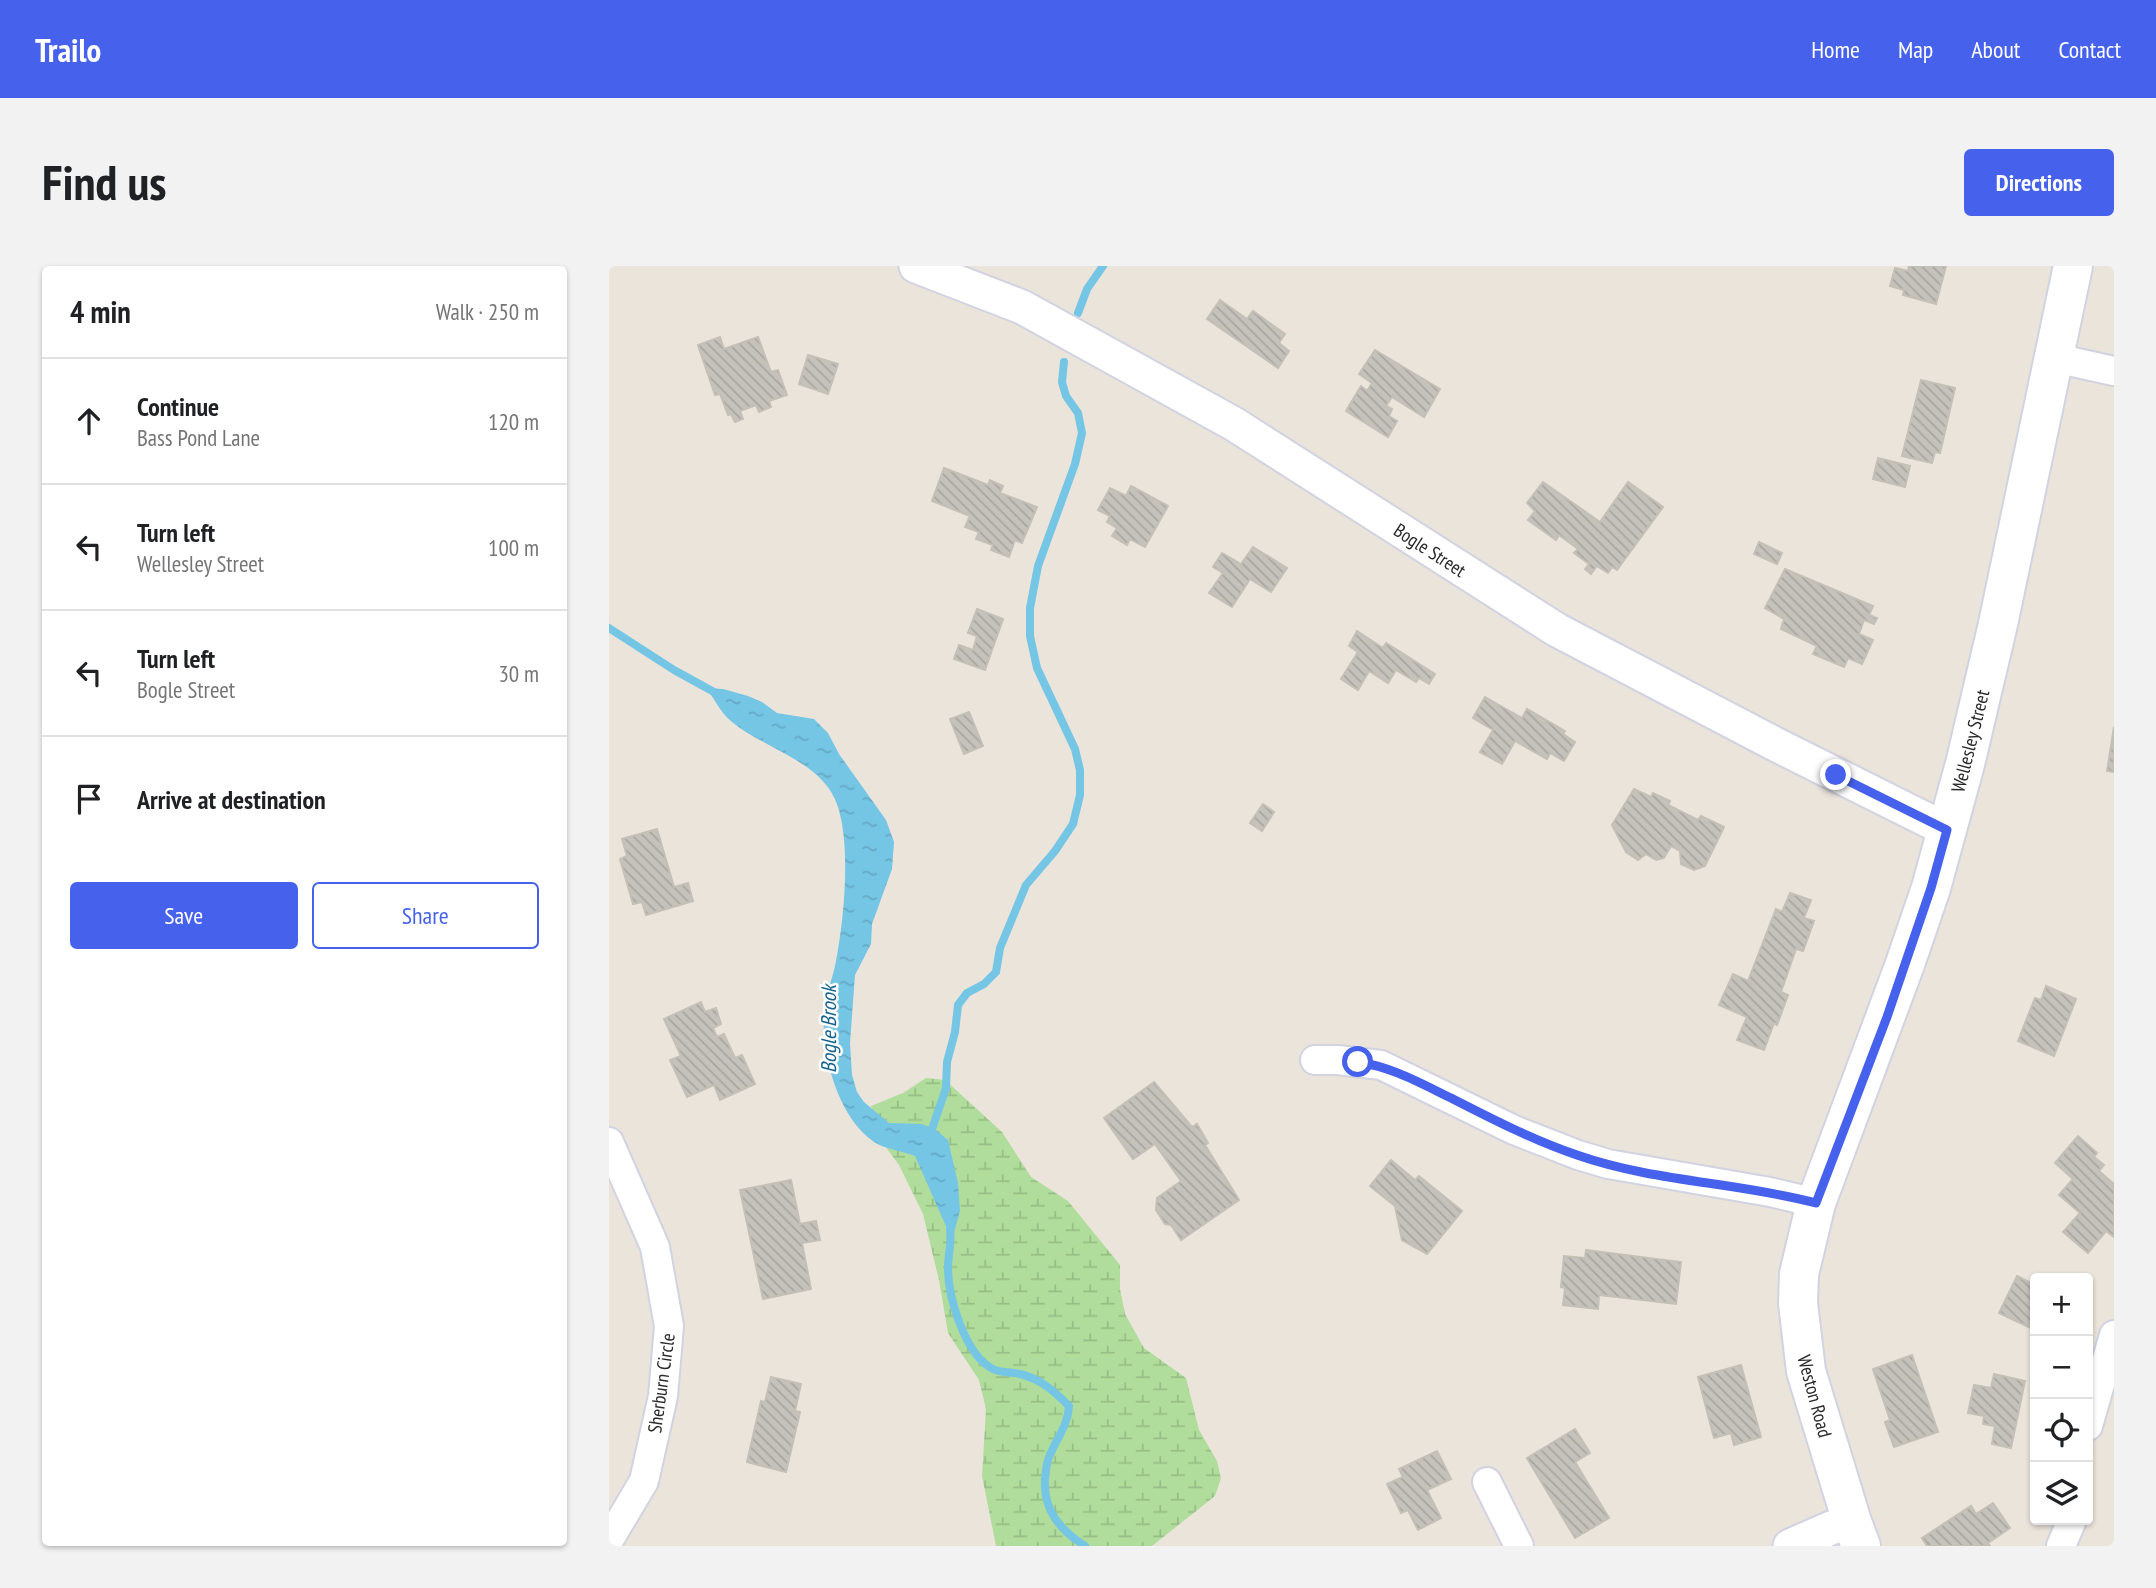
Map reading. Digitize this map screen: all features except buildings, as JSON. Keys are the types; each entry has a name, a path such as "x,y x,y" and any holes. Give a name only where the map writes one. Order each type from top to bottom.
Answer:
{"main road":[{"name":"Wellesley Street","path":"1805,1241 1816,1203 1931,888 1947,830 1990,660 2073,266"},
{"name":"Weston Road","path":"1805,1241 1799,1274 1798,1303 1802,1349 1817,1412 1857,1534"}],"street":[{"name":"Bogle Street","path":"916,266 1034,314 1234,424 1557,630 1947,830"},
{"path":"2055,358 2114,371"},
{"path":"1315,1060 1381,1065 1514,1129 1608,1164 1770,1192 1816,1203"},
{"name":"Sherburn Circle","path":"609,1142 655,1247 669,1326 663,1396 644,1481 609,1540"},
{"path":"2093,1408 2114,1335"},
{"path":"1487,1482 1519,1546"},
{"path":"2061,1546 2070,1525"},
{"path":"1790,1546 1831,1528 1857,1534"}],"green space":[{"path":"926,1078 945,1080 1002,1132 1031,1177 1068,1201 1120,1265 1120,1289 1125,1314 1144,1348 1186,1378 1199,1430 1217,1461 1221,1478 1215,1496 1152,1546 996,1546 982,1476 986,1409 979,1380 948,1333 923,1214 899,1165 879,1138 871,1106 903,1093"}],"water":[{"path":"707,688 748,696 777,713 814,719 828,733 839,754 886,820 894,842 892,869 872,924 871,944 855,975 850,1043 852,1075 857,1092 864,1102 889,1123 922,1124 936,1130 948,1140 958,1183 960,1211 952,1240 915,1156 878,1144 861,1131 834,1084 825,1047 824,1012 839,944 844,905 845,863 842,824 831,791 807,767 732,722"}],"waterway":[{"path":"1078,313 1087,289 1103,266"},
{"path":"930,1135 946,1088 947,1062 955,1032 958,1005 967,993 984,984 996,972 1000,948 1026,885 1055,851 1073,824 1080,795 1080,770 1075,749 1037,668 1030,636 1030,608 1038,566 1075,464 1082,433 1078,413 1066,396 1062,382 1064,362"},
{"name":"Bogle Brook","path":"609,628 714,692"},
{"name":"Bogle Brook","path":"950,1230 948,1268 951,1294 966,1339 974,1351 993,1369 1028,1376 1041,1382 1069,1406 1064,1426 1048,1460 1045,1490 1055,1518 1085,1546"}],"route":[{"path":"1358,1062 1381,1065 1514,1129 1578,1155 1639,1171 1770,1192 1816,1203 1887,1017 1931,888 1947,830 1836,775"}]}
